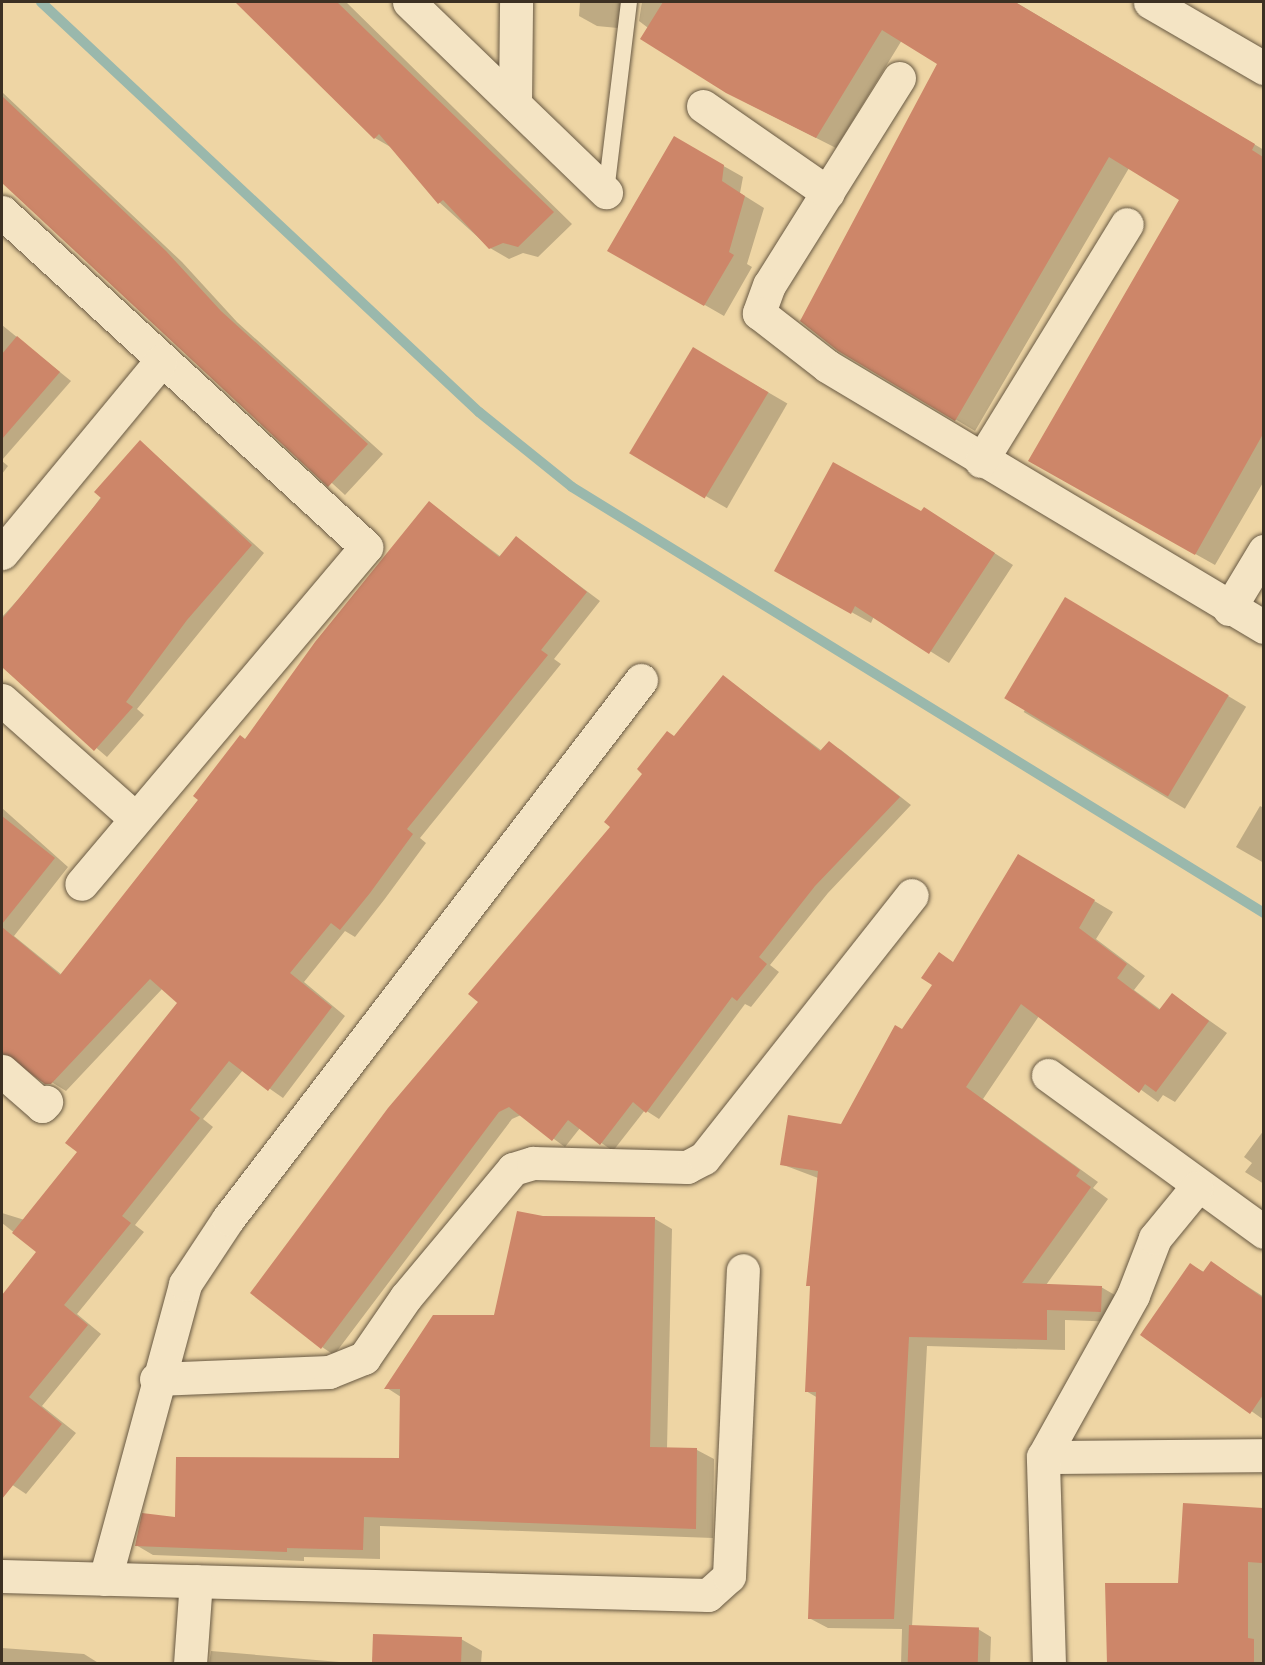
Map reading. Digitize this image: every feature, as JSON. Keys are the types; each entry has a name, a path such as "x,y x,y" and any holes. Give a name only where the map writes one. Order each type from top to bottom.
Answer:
{"street":[{"path":"409,2 606,192"},
{"path":"515,104 516,2"},
{"path":"1166,6 1263,68"},
{"path":"899,78 769,285 759,313 827,366 981,461 1263,627"},
{"path":"703,106 828,193"},
{"path":"2,212 159,362 366,547 134,817 81,884"},
{"path":"981,461 1127,224"},
{"path":"2,553 159,362"},
{"path":"1229,609 1263,551"},
{"path":"105,1579 156,1379 184,1284 228,1219 641,680"},
{"path":"2,700 134,817"},
{"path":"156,1379 329,1372 364,1358 406,1296 513,1169 533,1163 687,1167 704,1158 912,895"},
{"path":"2,1071 42,1106 46,1102"},
{"path":"1048,1075 1196,1188 1263,1232"},
{"path":"1049,1664 1043,1457 1133,1296 1155,1238 1196,1188"},
{"path":"2,1576 708,1595 729,1576 743,1270"},
{"path":"1043,1457 1263,1455"},
{"path":"190,1664 196,1581"}],"lane":[{"path":"606,192 629,2"}],"building":[{"path":"235,2 337,2 554,212 518,247 503,243 489,249 443,200 438,204 379,134 374,139"},
{"path":"663,2 1015,2 1255,144 1252,150 1263,157 1263,434 1195,555 1028,461 1179,200 1109,157 955,421 838,351 800,321 937,64 882,30 816,138 726,93 640,39"},
{"path":"2,96 166,251 221,311 368,444 328,487 2,183"},
{"path":"674,136 724,165 722,181 745,196 729,252 734,255 704,306 607,251"},
{"path":"17,336 60,372 2,439 2,354"},
{"path":"693,347 768,392 705,499 629,453"},
{"path":"140,440 252,545 187,620 126,702 133,707 94,751 2,667 2,619 101,498 94,492"},
{"path":"833,462 921,511 924,507 995,553 929,654 855,606 851,614 774,571"},
{"path":"429,501 499,557 516,536 587,592 541,650 548,655 407,829 413,834 370,893 340,930 331,923 290,973 332,1007 268,1091 229,1061 190,1110 200,1118 122,1216 131,1223 64,1305 88,1325 29,1397 62,1424 2,1499 2,1295 36,1252 12,1233 77,1152 65,1143 177,1003 150,979 51,1084 45,1084 2,1053 2,927 60,975 198,800 193,796 240,735 245,739 315,642"},
{"path":"1065,597 1229,695 1168,797 1004,698"},
{"path":"723,675 820,751 829,741 900,797 815,886 759,957 767,964 737,1001 732,997 646,1113 633,1102 600,1145 568,1120 552,1141 509,1107 499,1112 321,1349 250,1293 388,1108 478,1002 468,994 610,827 604,822 642,774 637,769 667,731 674,736"},
{"path":"2,816 55,858 2,924"},
{"path":"1018,854 1095,900 1079,928 1127,964 1117,978 1159,1010 1172,993 1209,1021 1156,1092 1145,1084 1139,1093 1021,1004 966,1087 1080,1170 1076,1176 1091,1187 1022,1283 1102,1286 1101,1312 1047,1310 1047,1340 909,1337 894,1619 808,1619 816,1392 805,1392 810,1286 806,1286 818,1171 780,1165 788,1115 841,1124 895,1025 902,1029 932,985 921,978 939,952 953,962"},
{"path":"517,1211 543,1216 655,1217 650,1447 697,1448 696,1529 364,1517 363,1550 287,1548 287,1552 135,1546 142,1513 175,1517 176,1457 399,1458 400,1389 384,1389 433,1315 494,1315"},
{"path":"1211,1261 1263,1298 1263,1395 1250,1414 1140,1335 1190,1263 1203,1272"},
{"path":"1183,1503 1263,1508 1262,1563 1248,1562 1248,1638 1254,1639 1254,1664 1107,1664 1105,1583 1178,1583"},
{"path":"909,1625 979,1627 978,1664 908,1664"},
{"path":"373,1634 462,1637 461,1664 372,1664"}],"waterway":[{"path":"41,2 479,412 572,487 1264,913"}]}
